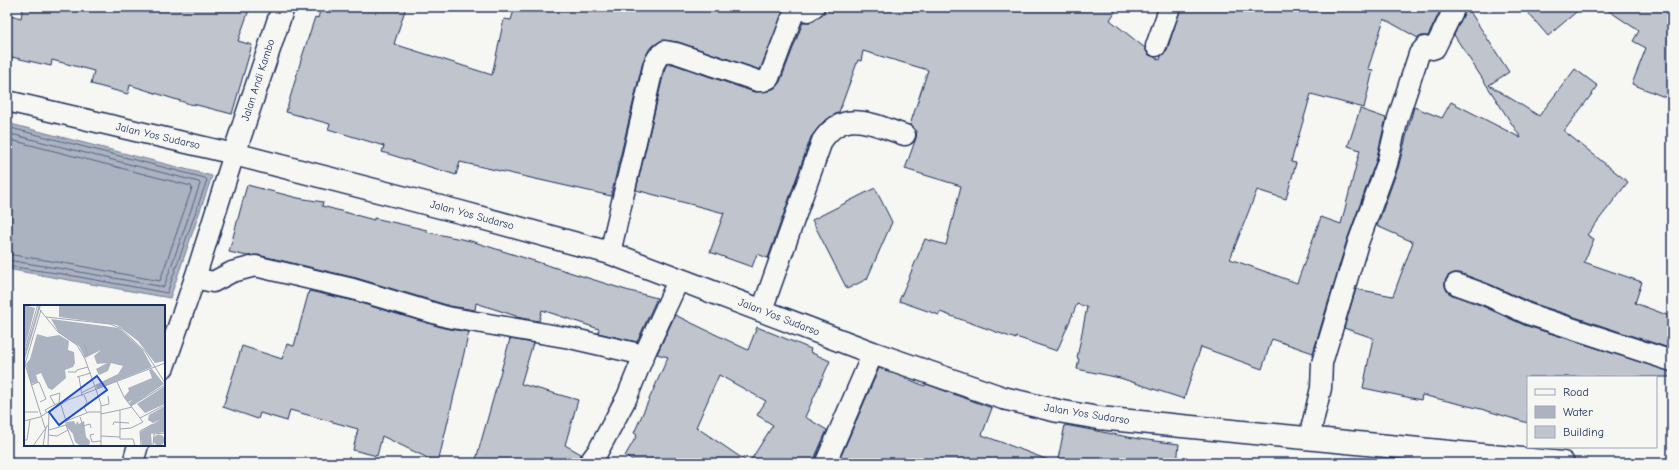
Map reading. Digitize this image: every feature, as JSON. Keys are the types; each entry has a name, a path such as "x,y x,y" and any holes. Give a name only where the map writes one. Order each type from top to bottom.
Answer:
{"street":[{"name":"Jalan Andi Kambo","path":"234,154 283,7"},
{"path":"610,253 654,64 658,56 665,51 676,53 758,81 763,81 769,78 793,15 800,9 808,11 814,7"},
{"path":"1156,46 1170,7"},
{"path":"1309,438 1321,388 1322,363 1358,243 1387,164 1398,118 1420,54 1425,47 1432,49 1435,48 1455,7"},
{"name":"Jalan Yos Sudarso","path":"7,101 234,154 452,210 610,253 873,353 1003,398 1058,411 1099,418 1563,463"},
{"path":"762,310 822,141 828,132 840,123 856,120 906,135"},
{"path":"165,364 195,278 234,154"},
{"path":"195,278 213,282 232,272 255,266 353,289 447,317 570,338 644,355"},
{"path":"589,463 598,451 627,397 644,355 679,279"},
{"path":"1456,284 1484,294 1528,314 1672,361"},
{"path":"826,462 873,353"},
{"path":"133,463 138,446"}],"water":[{"path":"7,123 212,176 170,298 7,269"}],"building":[{"path":"23,7 250,7 238,41 252,45 232,114 193,105 130,85 128,94 91,84 94,71 52,60 51,66 7,56 7,14 21,18"},
{"path":"321,7 406,7 394,44 492,75 504,19 511,20 515,7 785,7 760,70 678,42 662,40 650,48 643,61 611,196 460,162 456,175 382,152 384,146 328,129 330,124 286,112 315,17 318,18"},
{"path":"825,7 1118,7 1110,20 1145,48 1148,54 1160,60 1161,56 1167,50 1181,7 1442,7 1428,36 1418,38 1384,19 1368,69 1373,70 1364,108 1311,94 1291,162 1296,163 1286,199 1257,190 1230,259 1297,283 1321,217 1341,224 1360,150 1348,146 1360,109 1386,118 1376,161 1347,240 1313,353 1272,339 1262,369 1201,347 1184,399 1120,378 1077,369 1079,359 1077,358 1087,307 1077,304 1057,351 1016,337 1016,339 940,312 939,315 899,301 925,239 946,245 961,186 905,169 917,131 910,125 928,70 863,51 861,61 858,60 839,112 824,121 811,137 768,258 757,254 752,267 710,252 724,213 636,190 667,64 673,64 754,92 768,91 775,88 780,82 803,22 814,21 824,12"},
{"path":"1467,7 1509,72 1489,85 1539,116 1575,69 1598,86 1564,131 1628,182 1587,235 1594,239 1584,262 1642,282 1635,303 1672,317 1672,349 1532,303 1460,273 1454,273 1448,276 1445,281 1447,291 1452,295 1480,305 1524,325 1672,372 1672,377 1527,376 1527,423 1481,409 1422,395 1421,400 1363,388 1373,338 1344,328 1356,289 1393,296 1413,242 1377,226 1398,168 1414,107 1442,118 1451,102 1521,138 1454,35"},
{"path":"1523,7 1582,7 1548,36"},
{"path":"1603,7 1672,7 1672,100 1632,84 1646,48 1633,41 1639,31"},
{"path":"247,185 298,198 323,202 322,206 374,220 374,218 427,230 427,232 471,241 626,290 657,298 637,342 598,333 599,329 542,310 539,321 516,317 476,303 475,310 450,306 356,278 258,255 247,256 229,252"},
{"path":"875,188 892,222 867,279 847,289 812,220"},
{"path":"309,291 350,300 444,328 469,332 438,463 382,436 377,456 353,450 358,429 290,410 287,421 260,413 258,419 223,407 242,346 282,359 287,344 294,346"},
{"path":"675,315 748,350 757,327 811,349 810,352 830,361 805,417 827,430 815,457 815,463 749,463 636,463 625,456 637,435 634,433 668,357 657,354","holes":["719,375 766,401 757,415 773,425 749,463 696,427"]},
{"path":"510,339 533,343 521,384 578,400 565,445 581,454 578,463 475,463"},
{"path":"879,368 925,386 926,384 992,408 982,435 1051,461 1051,463 838,463"},
{"path":"1065,425 1139,439 1179,444 1177,463 1080,463 1058,459"}]}
